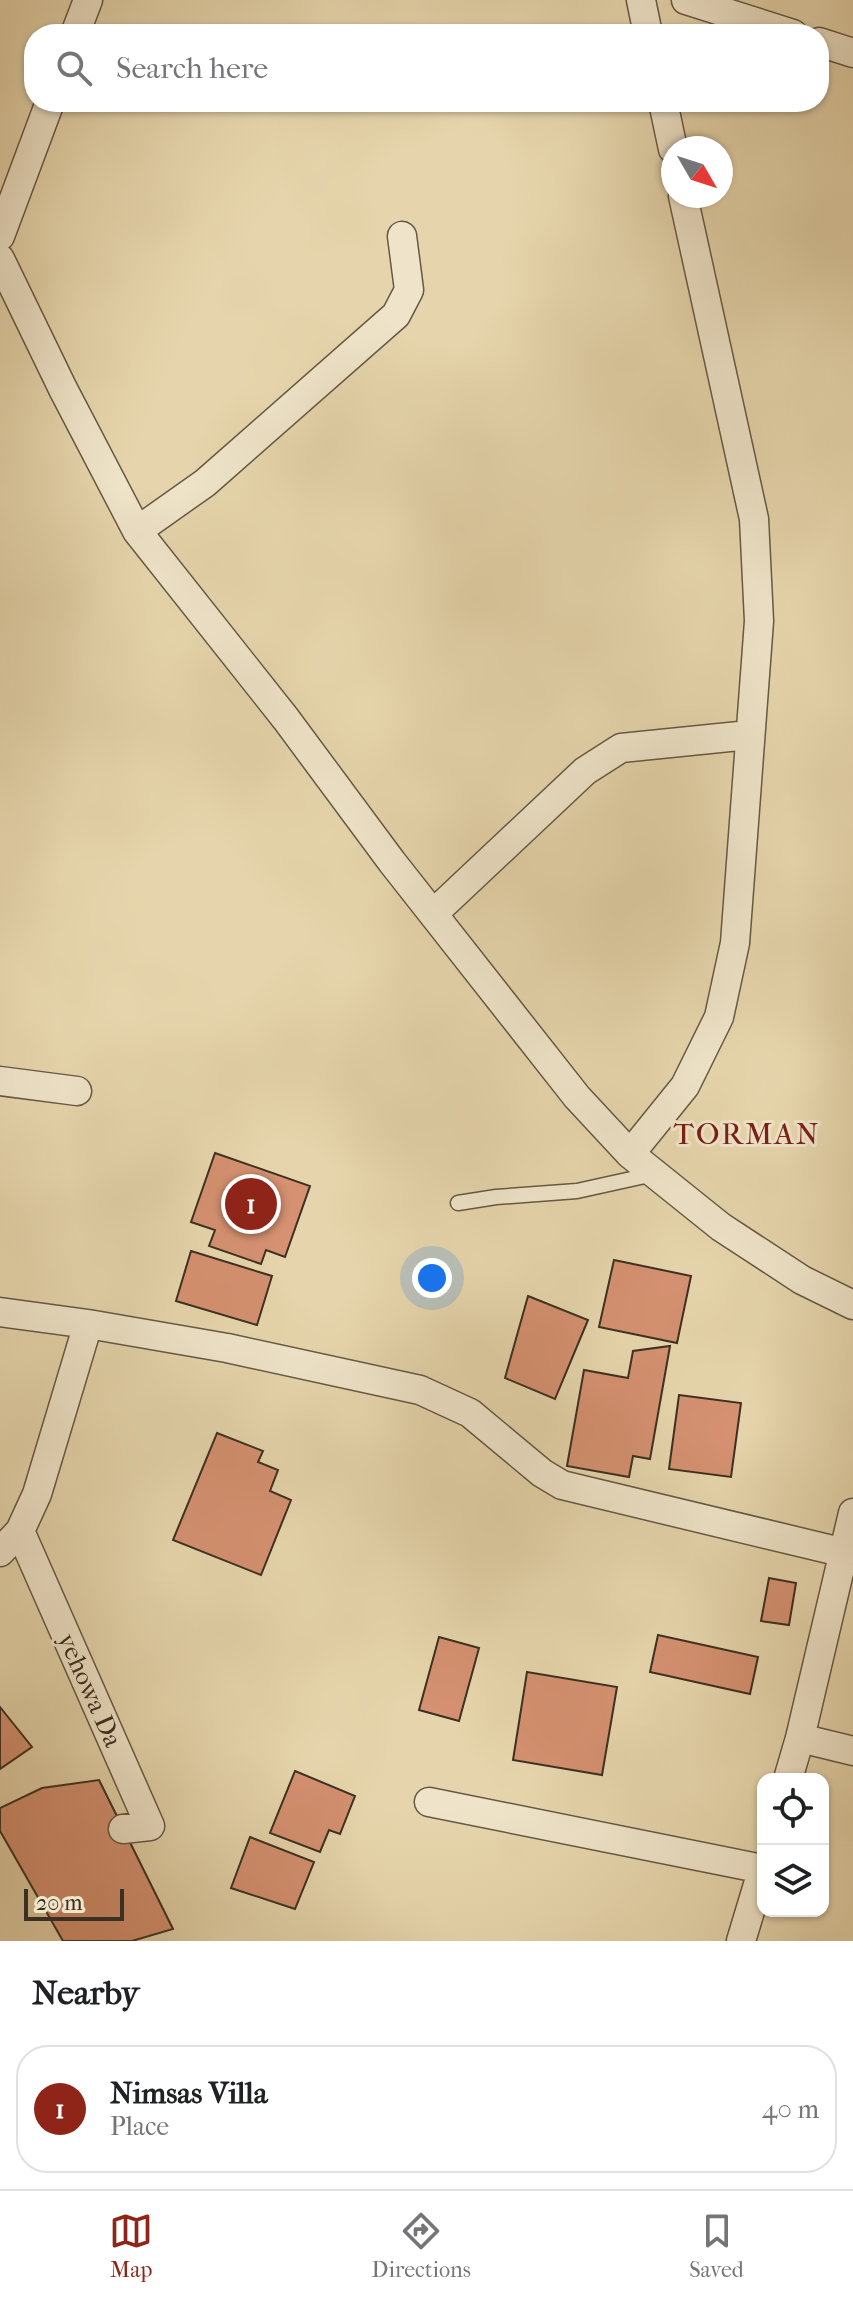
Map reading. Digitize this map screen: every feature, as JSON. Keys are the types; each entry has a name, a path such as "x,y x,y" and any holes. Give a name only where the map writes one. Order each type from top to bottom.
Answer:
{"street":[{"path":"79,24 88,0"},
{"path":"641,0 646,24"},
{"path":"686,0 762,24"},
{"path":"829,45 853,53"},
{"path":"0,236 46,112"},
{"path":"665,112 670,136"},
{"path":"630,1154 685,1086 719,1017 735,943 759,621 754,519 686,208"},
{"path":"137,531 205,483 396,315 409,290 402,236"},
{"path":"0,259 137,531 577,1097 630,1154 721,1227 802,1280 853,1305"},
{"path":"433,914 585,771 621,748 749,735"},
{"path":"0,1081 77,1091"},
{"path":"0,1312 227,1348 420,1390 470,1413 542,1473 562,1485 845,1553"},
{"path":"0,1552 20,1531 37,1494 88,1324"},
{"path":"790,1773 853,1513"},
{"name":"yehowa Da","path":"20,1531 150,1826 123,1829"},
{"path":"800,1738 853,1751"},
{"path":"429,1802 757,1867"},
{"path":"741,1941 757,1888"}],"lane":[{"path":"458,1203 577,1191 655,1174"}],"building":[{"path":"215,1153 310,1186 285,1257 266,1250 261,1264 209,1246 215,1230 191,1222"},
{"path":"191,1251 272,1276 257,1325 176,1301"},
{"path":"614,1260 691,1276 677,1343 599,1327"},
{"path":"528,1296 588,1320 555,1399 505,1378"},
{"path":"670,1346 650,1459 633,1456 629,1477 567,1466 584,1370 628,1378 633,1351"},
{"path":"679,1395 741,1403 731,1477 669,1469"},
{"path":"217,1433 263,1451 258,1462 278,1470 270,1491 291,1500 261,1575 173,1540"},
{"path":"769,1578 796,1583 789,1625 761,1621"},
{"path":"658,1635 758,1657 750,1694 650,1672"},
{"path":"439,1637 479,1648 459,1721 419,1710"},
{"path":"527,1672 617,1687 602,1775 513,1760"},
{"path":"0,1707 32,1747 0,1769"},
{"path":"295,1771 355,1796 340,1834 329,1830 320,1852 270,1833"},
{"path":"99,1780 173,1929 132,1941 63,1941 0,1831 0,1808 42,1788"},
{"path":"250,1837 314,1862 295,1909 231,1888"}],"place":[{"name":"Nimsas Villa","path":"251,1204"}],"district":[{"name":"TORMAN","path":"747,1134"}]}
